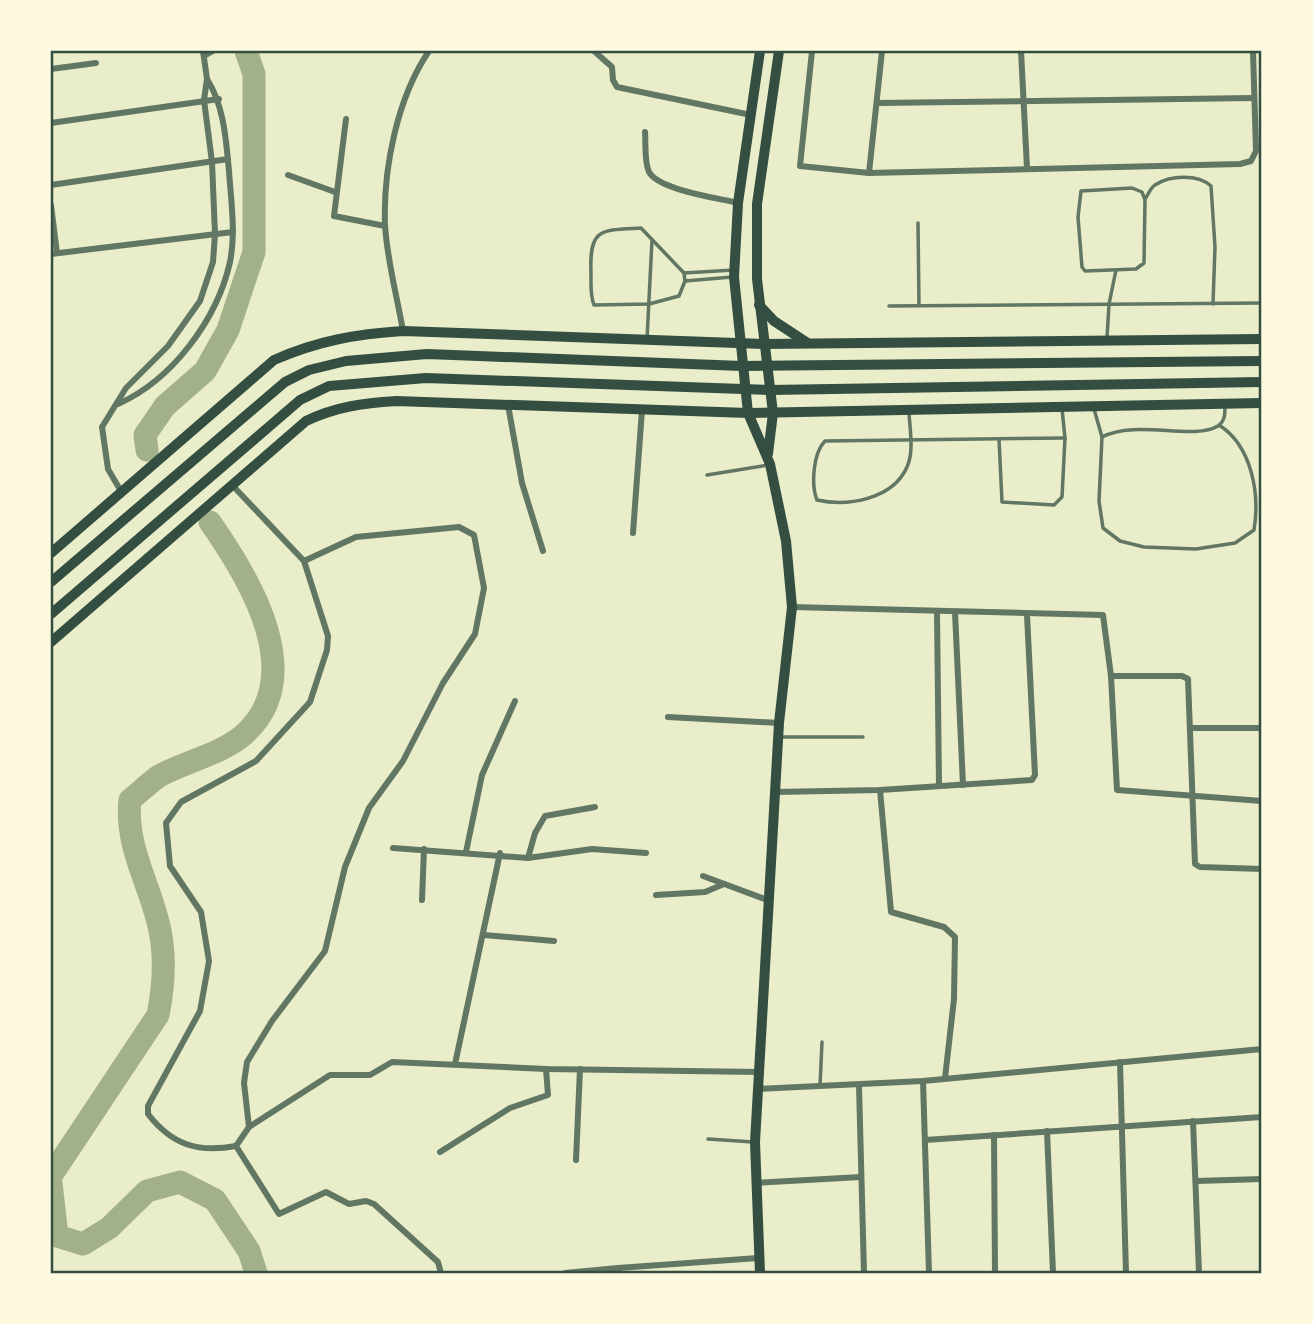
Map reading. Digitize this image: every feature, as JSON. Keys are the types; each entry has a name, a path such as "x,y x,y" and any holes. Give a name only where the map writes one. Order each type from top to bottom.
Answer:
{"main road":[{"path":"760,51 738,203 734,273 748,413 769,460 786,541 792,607 778,737 755,1142 760,1273"},
{"path":"769,460 773,412 759,305 757,204 779,51"},
{"path":"759,305 774,321 808,344"},
{"path":"51,553 274,360 309,344 351,335 403,331 739,344 1262,339"},
{"path":"51,582 285,382 309,370 369,357 427,354 742,366 1262,361"},
{"path":"51,614 300,400 329,386 426,378 745,390 1262,382"},
{"path":"51,642 234,487 306,421 329,410 360,403 396,401 748,413 1262,403"},
{"path":"121,522 136,541"}],"street":[{"path":"122,493 108,469 102,427 126,388 168,346 200,301 213,262 215,234 212,162 204,100 207,79 203,54 213,51"},
{"path":"403,331 385,226 389,174 396,132 411,80 429,51"},
{"path":"594,51 612,67 613,80 617,87 751,116"},
{"path":"812,51 800,166 869,173 1251,162 1256,150 1253,51"},
{"path":"869,173 882,51"},
{"path":"1021,51 1027,168"},
{"path":"51,69 96,63"},
{"path":"118,404 145,391 188,345 214,307 230,262 233,232 228,159 219,99 207,79"},
{"path":"877,103 1254,98"},
{"path":"51,123 219,99"},
{"path":"346,119 333,213 337,219 385,226"},
{"path":"645,132 648,168 655,179 666,185 738,203"},
{"path":"51,185 228,159"},
{"path":"288,175 335,192"},
{"path":"51,205 54,254 233,232"},
{"path":"508,405 522,483 543,551"},
{"path":"634,533 642,410"},
{"path":"234,487 304,561 328,636 327,650 310,702 256,761 181,802 166,823 170,866 201,912 209,961 200,1011 148,1106 148,1115 163,1134 180,1144 222,1149 236,1146 249,1127 330,1075 370,1076 392,1062 545,1069 759,1072"},
{"path":"249,1127 244,1083 247,1062 272,1021 325,951 345,867 357,834 369,808 403,761 443,683 475,634 484,587 474,535 458,527 356,537 304,561"},
{"path":"792,607 1102,615 1111,676 1116,790 1262,801"},
{"path":"937,612 939,786"},
{"path":"955,612 963,785"},
{"path":"775,792 880,790 1027,781 1035,777 1027,615"},
{"path":"1111,676 1188,679 1195,864 1200,867 1262,869"},
{"path":"466,852 482,775 515,701"},
{"path":"668,717 779,723"},
{"path":"1191,728 1262,728"},
{"path":"880,790 891,912 944,927 955,937 954,999 945,1078"},
{"path":"528,858 535,833 545,816 595,807"},
{"path":"393,848 500,853 528,858 592,849 646,853"},
{"path":"422,900 424,849"},
{"path":"455,1064 500,853"},
{"path":"703,876 770,901"},
{"path":"656,895 705,891 724,884"},
{"path":"484,935 554,941"},
{"path":"758,1088 923,1082 1262,1049"},
{"path":"1121,1062 1125,1125 1126,1273"},
{"path":"440,1152 510,1108 548,1095 545,1069"},
{"path":"576,1160 580,1069"},
{"path":"923,1082 929,1273"},
{"path":"859,1086 864,1273"},
{"path":"925,1140 1262,1117"},
{"path":"1193,1121 1199,1273"},
{"path":"1047,1131 1053,1273"},
{"path":"994,1135 995,1273"},
{"path":"236,1146 279,1214 326,1192 348,1203 366,1201 374,1204 438,1262 441,1273"},
{"path":"755,1183 862,1177"},
{"path":"1196,1181 1262,1179"},
{"path":"565,1273 758,1258"}],"lane":[{"path":"1144,200 1154,185 1168,181 1197,178 1210,186 1214,247 1213,304"},
{"path":"1132,188 1142,192 1144,263 1136,269 1116,270 1086,271 1082,267 1079,195 1086,190 1132,188"},
{"path":"918,223 919,306"},
{"path":"641,228 652,240 684,273 685,281 679,296 649,304 594,305 590,249 597,235 605,230 641,228"},
{"path":"646,340 652,240"},
{"path":"1107,340 1109,304 1116,270"},
{"path":"684,273 734,273"},
{"path":"685,281 734,273"},
{"path":"889,306 1262,303"},
{"path":"1102,437 1117,429 1204,430 1219,425 1225,417 1225,404"},
{"path":"999,439 1002,502 1054,505 1062,497 1065,438 1062,406"},
{"path":"1094,406 1102,437 1099,501 1103,528 1120,541 1144,547 1196,549 1235,543 1254,530 1258,504 1251,474 1234,435 1219,425"},
{"path":"909,411 910,441 908,466 898,482 882,494 844,501 822,501 815,497 817,457 825,441 910,441 1065,438"},
{"path":"707,475 769,460"},
{"path":"778,737 863,737"},
{"path":"820,1087 822,1042"},
{"path":"708,1139 755,1142"}],"waterway":[{"path":"147,450 145,435 165,406 205,371 228,330 254,252 254,74 246,51"},
{"path":"51,1176 158,1015 163,980 161,933 134,847 129,816 130,800 159,776 222,749 241,737 261,713 271,687 272,659 267,629 242,571 210,522"},
{"path":"51,1183 57,1236 83,1244 109,1228 147,1191 180,1182 215,1200 249,1251 256,1273"}]}
